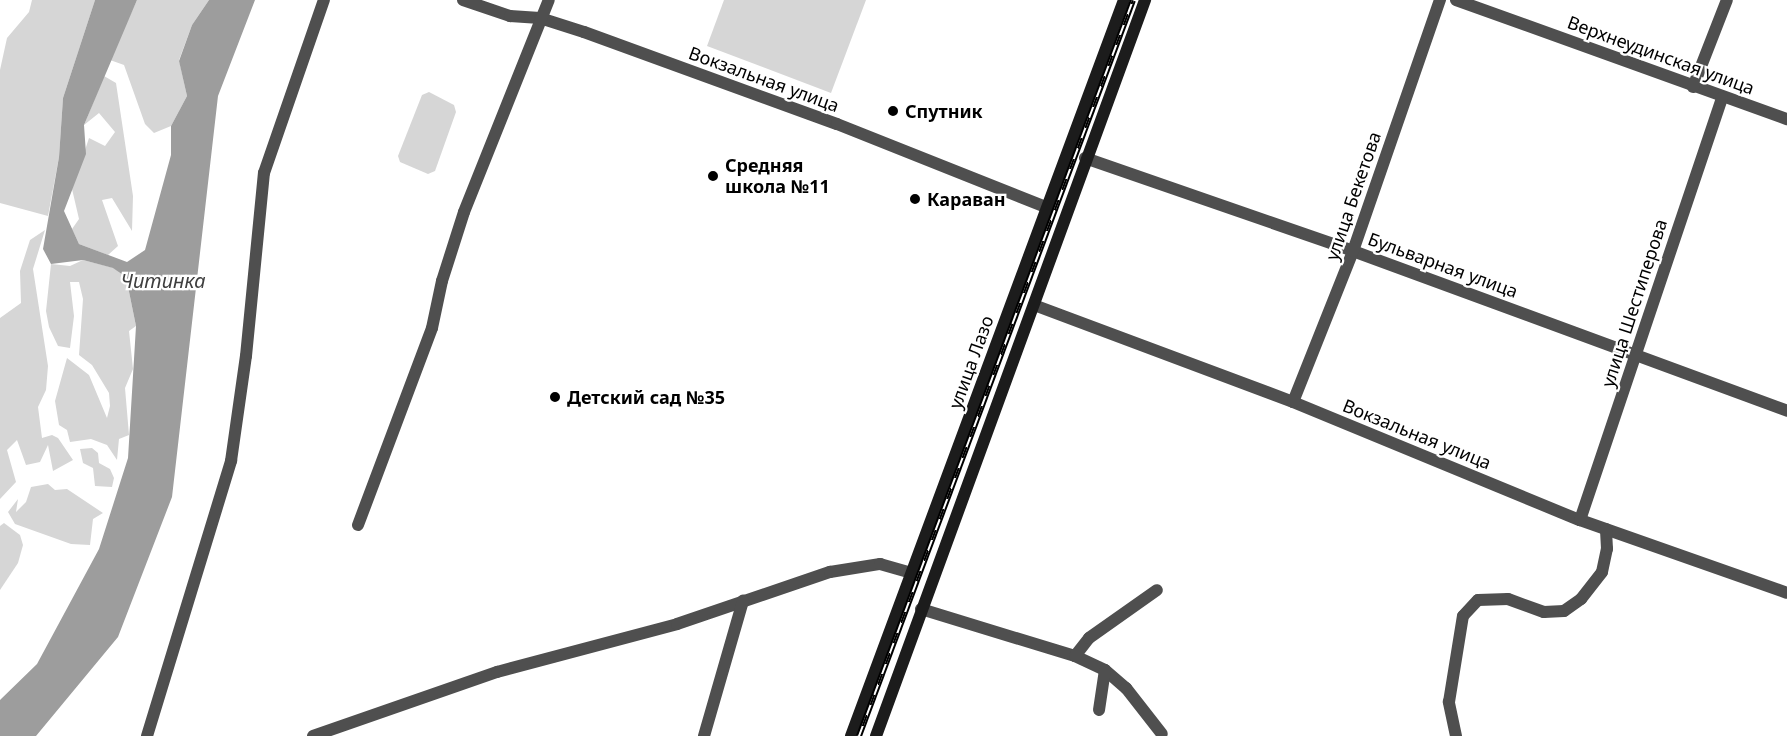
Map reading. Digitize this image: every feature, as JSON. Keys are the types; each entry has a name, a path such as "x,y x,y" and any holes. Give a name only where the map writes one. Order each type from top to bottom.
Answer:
{"main road":[{"name":"улица Лазо","path":"850,736 1124,0"},
{"path":"876,736 1034,305 1085,158 1145,0"}],"street":[{"path":"147,736 231,461 246,356 264,173 324,0"},
{"name":"Вокзальная улица","path":"463,0 510,16 540,18 837,124 1048,208"},
{"path":"358,525 432,327 442,281 464,212 549,0"},
{"name":"улица Бекетова","path":"1293,402 1353,251 1440,0"},
{"name":"Верхнеудинская улица","path":"1456,0 1787,119"},
{"path":"1694,87 1726,0"},
{"name":"улица Шестиперова","path":"1581,520 1722,97"},
{"name":"Бульварная улица","path":"1085,158 1353,251 1787,411"},
{"name":"Вокзальная улица","path":"1034,305 1293,402 1606,530 1787,593"},
{"path":"1456,736 1449,702 1451,672 1463,616 1478,600 1508,599 1544,612 1564,611 1581,599 1602,572 1607,549 1606,530"},
{"path":"313,736 497,672 676,624 830,572 880,564 911,573"},
{"path":"1074,656 1089,639 1157,590"},
{"path":"704,736 743,602"},
{"path":"921,609 1074,656 1105,670 1126,688 1162,734"},
{"path":"1099,710 1105,670"}],"shaded area":[{"path":"32,0 95,0 63,98 59,157 48,216 0,203 0,70 7,38 29,12"},
{"path":"137,0 209,0 192,25 179,60 187,96 171,126 154,133 145,124 124,65 110,60"},
{"path":"724,0 866,0 831,93 707,46"},
{"path":"104,76 116,83 133,196 132,231 112,198 102,200 118,246 108,255 79,244 72,229 79,219 72,189 89,138 105,146 115,132 99,113 84,125"},
{"path":"429,92 454,105 456,112 435,171 428,174 400,162 398,156 422,95"},
{"path":"45,230 33,269 48,366 46,390 38,407 42,438 52,435 58,438 73,460 53,471 48,445 40,462 26,465 17,440 7,450 16,482 0,499 0,318 21,303 20,271 30,240"},
{"path":"83,260 114,268 126,277 136,326 129,331 133,369 125,388 129,435 119,439 117,460 107,445 91,439 70,442 67,430 59,425 55,401 67,358 89,375 107,418 110,406 109,393 92,365 79,355 83,299 79,282 70,282 74,316 70,348 58,346 49,327 46,311 51,264 70,266"},
{"path":"92,448 98,453 99,463 110,469 114,478 112,487 95,486 93,468 83,463 80,449"},
{"path":"48,484 55,490 67,489 103,513 93,519 90,545 71,544 15,524 8,512 18,499 16,512 26,502 31,487"},
{"path":"4,523 20,535 23,545 18,563 0,590 0,526"}],"water":[{"name":"Читинка","path":"95,0 137,0 84,125 86,154 64,211 79,244 127,262 145,250 171,155 171,126 187,96 179,61 192,25 209,0 255,0 218,96 172,497 118,637 36,736 0,736 0,700 37,664 99,549 128,458 136,326 126,277 113,268 83,260 51,264 43,249 59,157 63,98"}],"railway":[{"path":"859,736 1133,0"}],"place":[{"name":"Спутник","path":"893,111"},
{"name":"Средняя школа №11","path":"713,176"},
{"name":"Караван","path":"915,199"},
{"name":"Детский сад №35","path":"555,397"}]}
